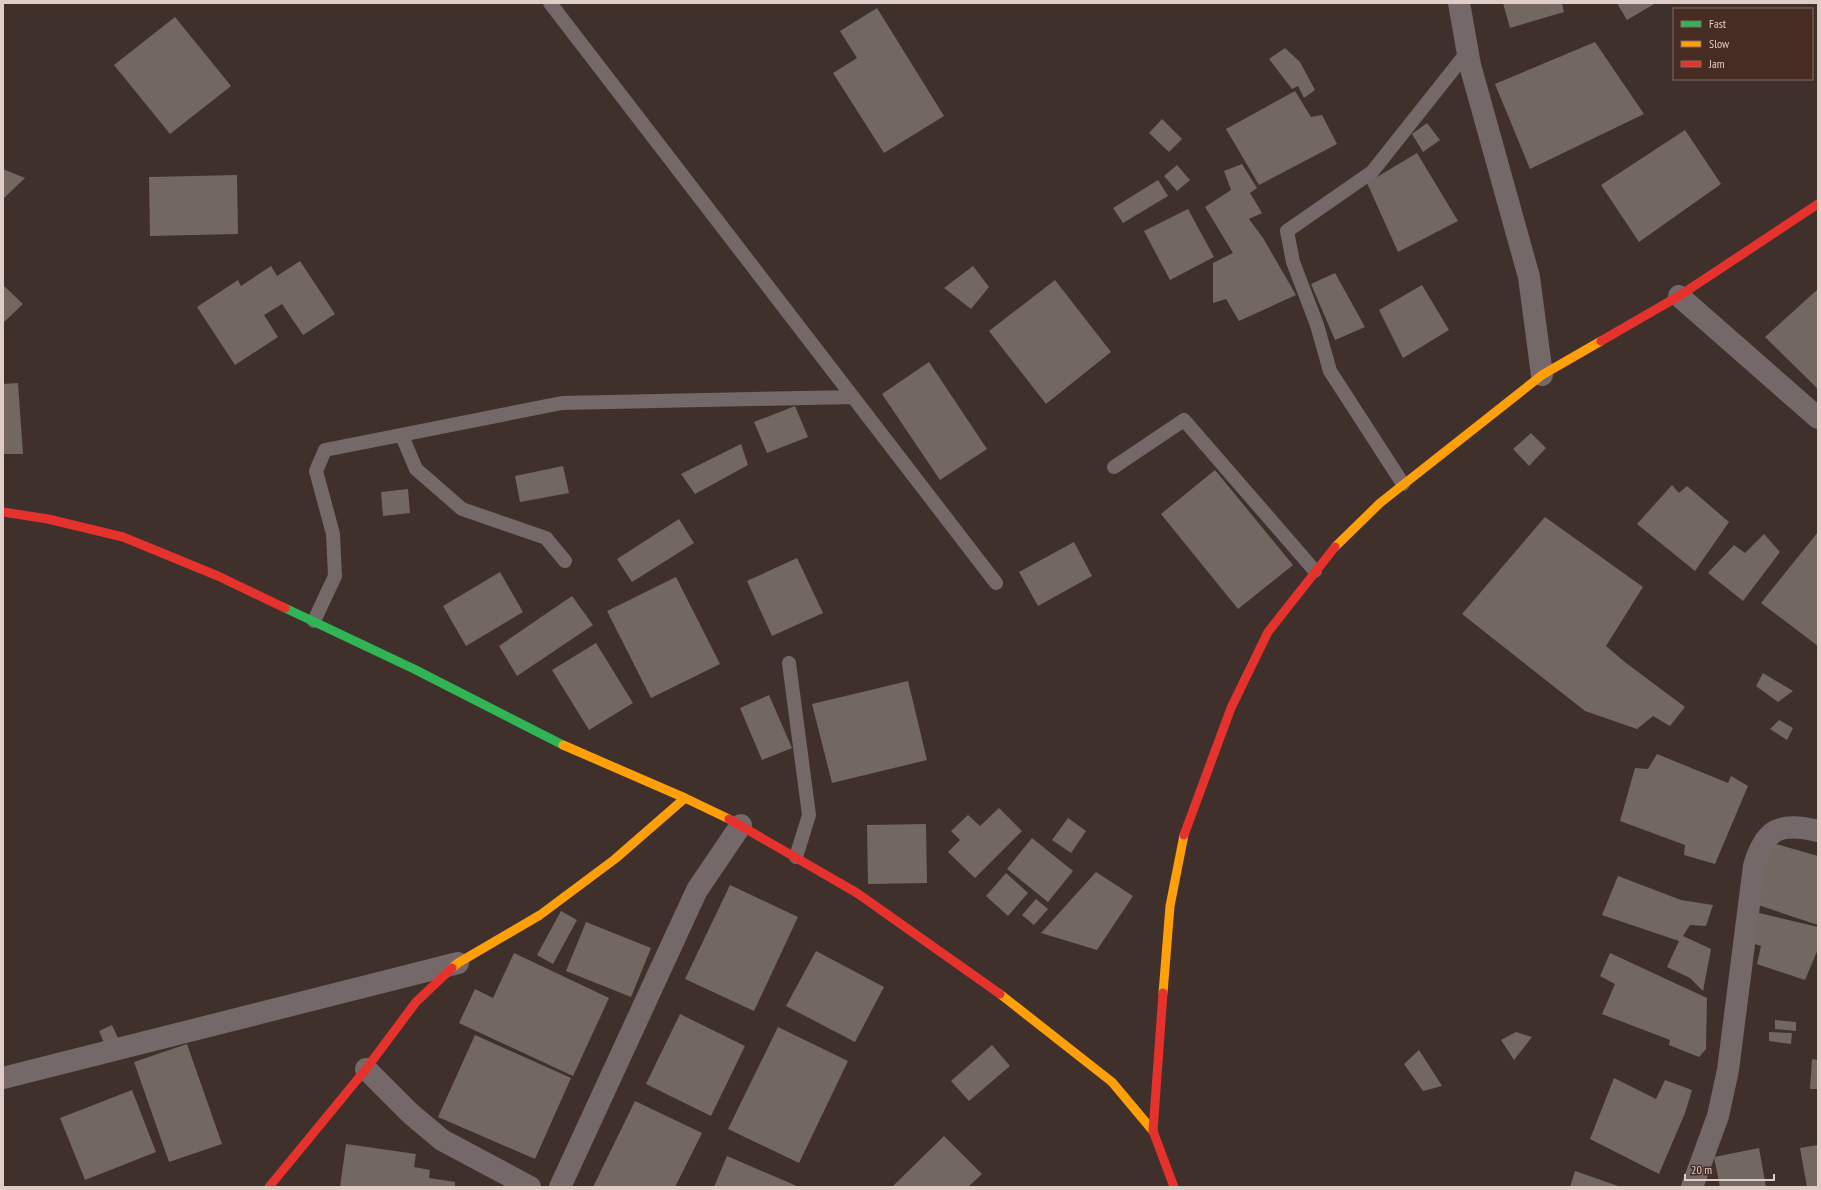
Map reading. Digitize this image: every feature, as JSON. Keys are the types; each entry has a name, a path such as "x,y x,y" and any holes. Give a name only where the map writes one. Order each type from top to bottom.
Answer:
{"street":[{"path":"1459,3 1468,51 1529,276 1542,375"},
{"path":"1153,1131 1170,906 1184,834 1231,708 1268,632 1330,552 1380,503 1542,375 1679,296 1818,204"},
{"path":"1679,296 1818,418"},
{"path":"3,512 48,519 123,537 218,576 414,669 576,752 685,798 741,825 857,893 1010,1001 1112,1082 1153,1131 1174,1187"},
{"path":"269,1187 366,1069 416,1002 458,963 540,915 615,859 685,798"},
{"path":"560,1187 697,890 741,825"},
{"path":"1692,1187 1718,1116 1728,1070 1752,880 1759,850 1769,835 1783,827 1805,827 1818,830"},
{"path":"3,1078 458,963"},
{"path":"366,1069 410,1114 442,1140 530,1187"}],"lane":[{"path":"550,3 996,583"},
{"path":"1403,484 1330,370 1317,325 1294,262 1287,231 1372,172 1468,51"},
{"path":"314,621 335,576 333,534 316,471 325,450 402,436 562,403 853,397"},
{"path":"1114,467 1184,420 1316,571"},
{"path":"402,436 416,469 462,509 546,538 565,561"},
{"path":"789,663 808,815 796,857"}],"building":[{"path":"1503,3 1562,3 1564,12 1510,28"},
{"path":"1617,3 1656,3 1627,20"},
{"path":"877,8 944,116 884,153 833,73 857,58 840,31"},
{"path":"175,17 231,86 170,134 114,65"},
{"path":"1595,42 1644,114 1530,169 1495,84"},
{"path":"1285,48 1300,62 1315,90 1304,98 1298,86 1292,89 1269,59"},
{"path":"1295,91 1311,117 1322,115 1337,144 1259,185 1226,129"},
{"path":"1162,119 1182,139 1169,152 1149,133"},
{"path":"1427,123 1440,140 1423,152 1412,134"},
{"path":"1685,130 1721,184 1639,242 1601,185"},
{"path":"1417,153 1458,221 1398,252 1367,183"},
{"path":"1242,164 1257,188 1250,193 1262,213 1249,219 1263,238 1296,295 1239,321 1226,299 1213,303 1213,263 1233,253 1205,207 1231,190 1224,171"},
{"path":"1177,165 1190,180 1177,191 1164,176"},
{"path":"3,169 25,178 3,199"},
{"path":"237,175 238,234 150,236 149,177"},
{"path":"1158,180 1168,196 1123,223 1113,208"},
{"path":"1188,209 1214,257 1170,280 1144,231"},
{"path":"300,261 335,314 303,335 282,304 264,315 278,337 235,365 197,307 238,280 241,286 271,266 277,276"},
{"path":"973,266 989,287 971,309 944,288"},
{"path":"1335,273 1365,327 1335,340 1311,284"},
{"path":"1055,280 1111,352 1046,404 989,331"},
{"path":"3,285 23,304 3,323"},
{"path":"1422,285 1449,330 1403,358 1379,310"},
{"path":"1818,289 1818,389 1765,337"},
{"path":"929,362 987,449 940,480 882,394"},
{"path":"18,383 23,454 3,454 3,384"},
{"path":"795,406 808,437 767,453 754,422"},
{"path":"1531,433 1546,448 1529,466 1513,449"},
{"path":"741,444 748,465 695,494 681,474"},
{"path":"563,466 569,493 520,502 515,476"},
{"path":"1215,470 1293,565 1238,609 1161,514"},
{"path":"1672,485 1679,493 1687,486 1729,522 1695,571 1637,524"},
{"path":"408,489 410,513 383,516 381,492"},
{"path":"1545,517 1643,587 1606,646 1626,663 1685,707 1670,726 1653,716 1637,729 1585,711 1462,614"},
{"path":"679,519 694,543 632,582 617,559"},
{"path":"1818,532 1818,646 1761,603"},
{"path":"1764,534 1780,552 1743,601 1708,573 1734,545 1745,553"},
{"path":"1074,542 1092,576 1038,606 1019,572"},
{"path":"797,558 823,613 772,636 747,581"},
{"path":"500,572 523,612 466,646 443,606"},
{"path":"676,577 720,664 651,698 607,611"},
{"path":"572,596 593,625 517,676 499,646"},
{"path":"596,643 633,703 589,730 552,670"},
{"path":"1763,673 1793,691 1778,702 1756,686"},
{"path":"908,681 927,760 832,783 812,704"},
{"path":"769,695 792,748 762,760 740,708"},
{"path":"1779,720 1793,728 1787,740 1770,729"},
{"path":"1657,754 1728,783 1731,776 1748,786 1715,864 1684,855 1685,845 1620,821 1635,768 1648,769"},
{"path":"999,808 1022,831 975,878 948,852 960,840 951,831 968,815 980,826"},
{"path":"1068,818 1086,831 1071,853 1052,840"},
{"path":"926,824 927,883 868,884 867,825"},
{"path":"1032,838 1073,871 1048,902 1007,869"},
{"path":"1769,842 1818,856 1818,925 1755,904"},
{"path":"1096,872 1133,896 1097,950 1041,933"},
{"path":"1006,873 1028,893 1008,916 986,896"},
{"path":"1618,876 1681,900 1713,905 1706,926 1690,925 1683,936 1711,949 1703,991 1690,978 1667,967 1679,941 1602,915"},
{"path":"730,885 798,917 754,1011 685,979"},
{"path":"1036,899 1048,909 1034,925 1022,915"},
{"path":"561,911 577,920 553,964 537,955"},
{"path":"1751,911 1818,927 1818,949 1805,980 1757,964 1761,946 1752,943"},
{"path":"586,922 651,948 631,997 566,971"},
{"path":"816,951 884,987 855,1042 786,1006"},
{"path":"514,953 609,998 573,1076 459,1023 475,989 493,998"},
{"path":"1610,953 1707,998 1706,1049 1699,1057 1669,1045 1670,1040 1602,1014 1615,984 1600,976"},
{"path":"680,1014 745,1046 711,1116 646,1084"},
{"path":"1775,1020 1796,1022 1796,1031 1775,1029"},
{"path":"112,1025 118,1038 105,1045 99,1031"},
{"path":"778,1027 848,1061 799,1163 728,1129"},
{"path":"1516,1032 1532,1037 1514,1060 1501,1040"},
{"path":"1769,1032 1792,1033 1791,1044 1769,1041"},
{"path":"475,1035 571,1078 535,1159 438,1117"},
{"path":"187,1044 222,1144 169,1162 134,1062"},
{"path":"992,1045 1010,1066 969,1101 951,1081"},
{"path":"1419,1050 1442,1086 1423,1091 1404,1064"},
{"path":"1812,1059 1818,1060 1818,1089 1810,1089"},
{"path":"1614,1078 1656,1099 1665,1080 1692,1090 1685,1113 1659,1174 1590,1139"},
{"path":"132,1090 156,1152 85,1180 60,1118"},
{"path":"635,1101 702,1133 675,1187 593,1187"},
{"path":"944,1136 982,1174 968,1187 892,1187"},
{"path":"346,1144 416,1154 414,1167 430,1170 429,1178 455,1182 455,1187 340,1187"},
{"path":"1818,1145 1818,1187 1807,1187 1800,1148"},
{"path":"1759,1148 1766,1187 1720,1187 1714,1157"},
{"path":"727,1156 799,1187 714,1187"},
{"path":"1575,1171 1621,1187 1570,1187"}],"traffic: fast":[{"path":"285,608 414,669 563,745"}],"traffic: slow":[{"path":"1335,547 1380,503 1542,375 1601,341"},
{"path":"563,745 685,798 729,819"},
{"path":"452,968 540,915 615,859 685,798"},
{"path":"1163,993 1170,906 1184,835"},
{"path":"1000,994 1112,1082 1153,1131"}],"traffic: jam":[{"path":"1601,341 1679,296 1818,204"},
{"path":"3,512 48,519 123,537 218,576 285,608"},
{"path":"1184,835 1231,708 1268,632 1335,547"},
{"path":"729,819 857,893 1000,994"},
{"path":"269,1187 366,1069 416,1002 452,968"},
{"path":"1163,993 1153,1131 1174,1187"}]}
